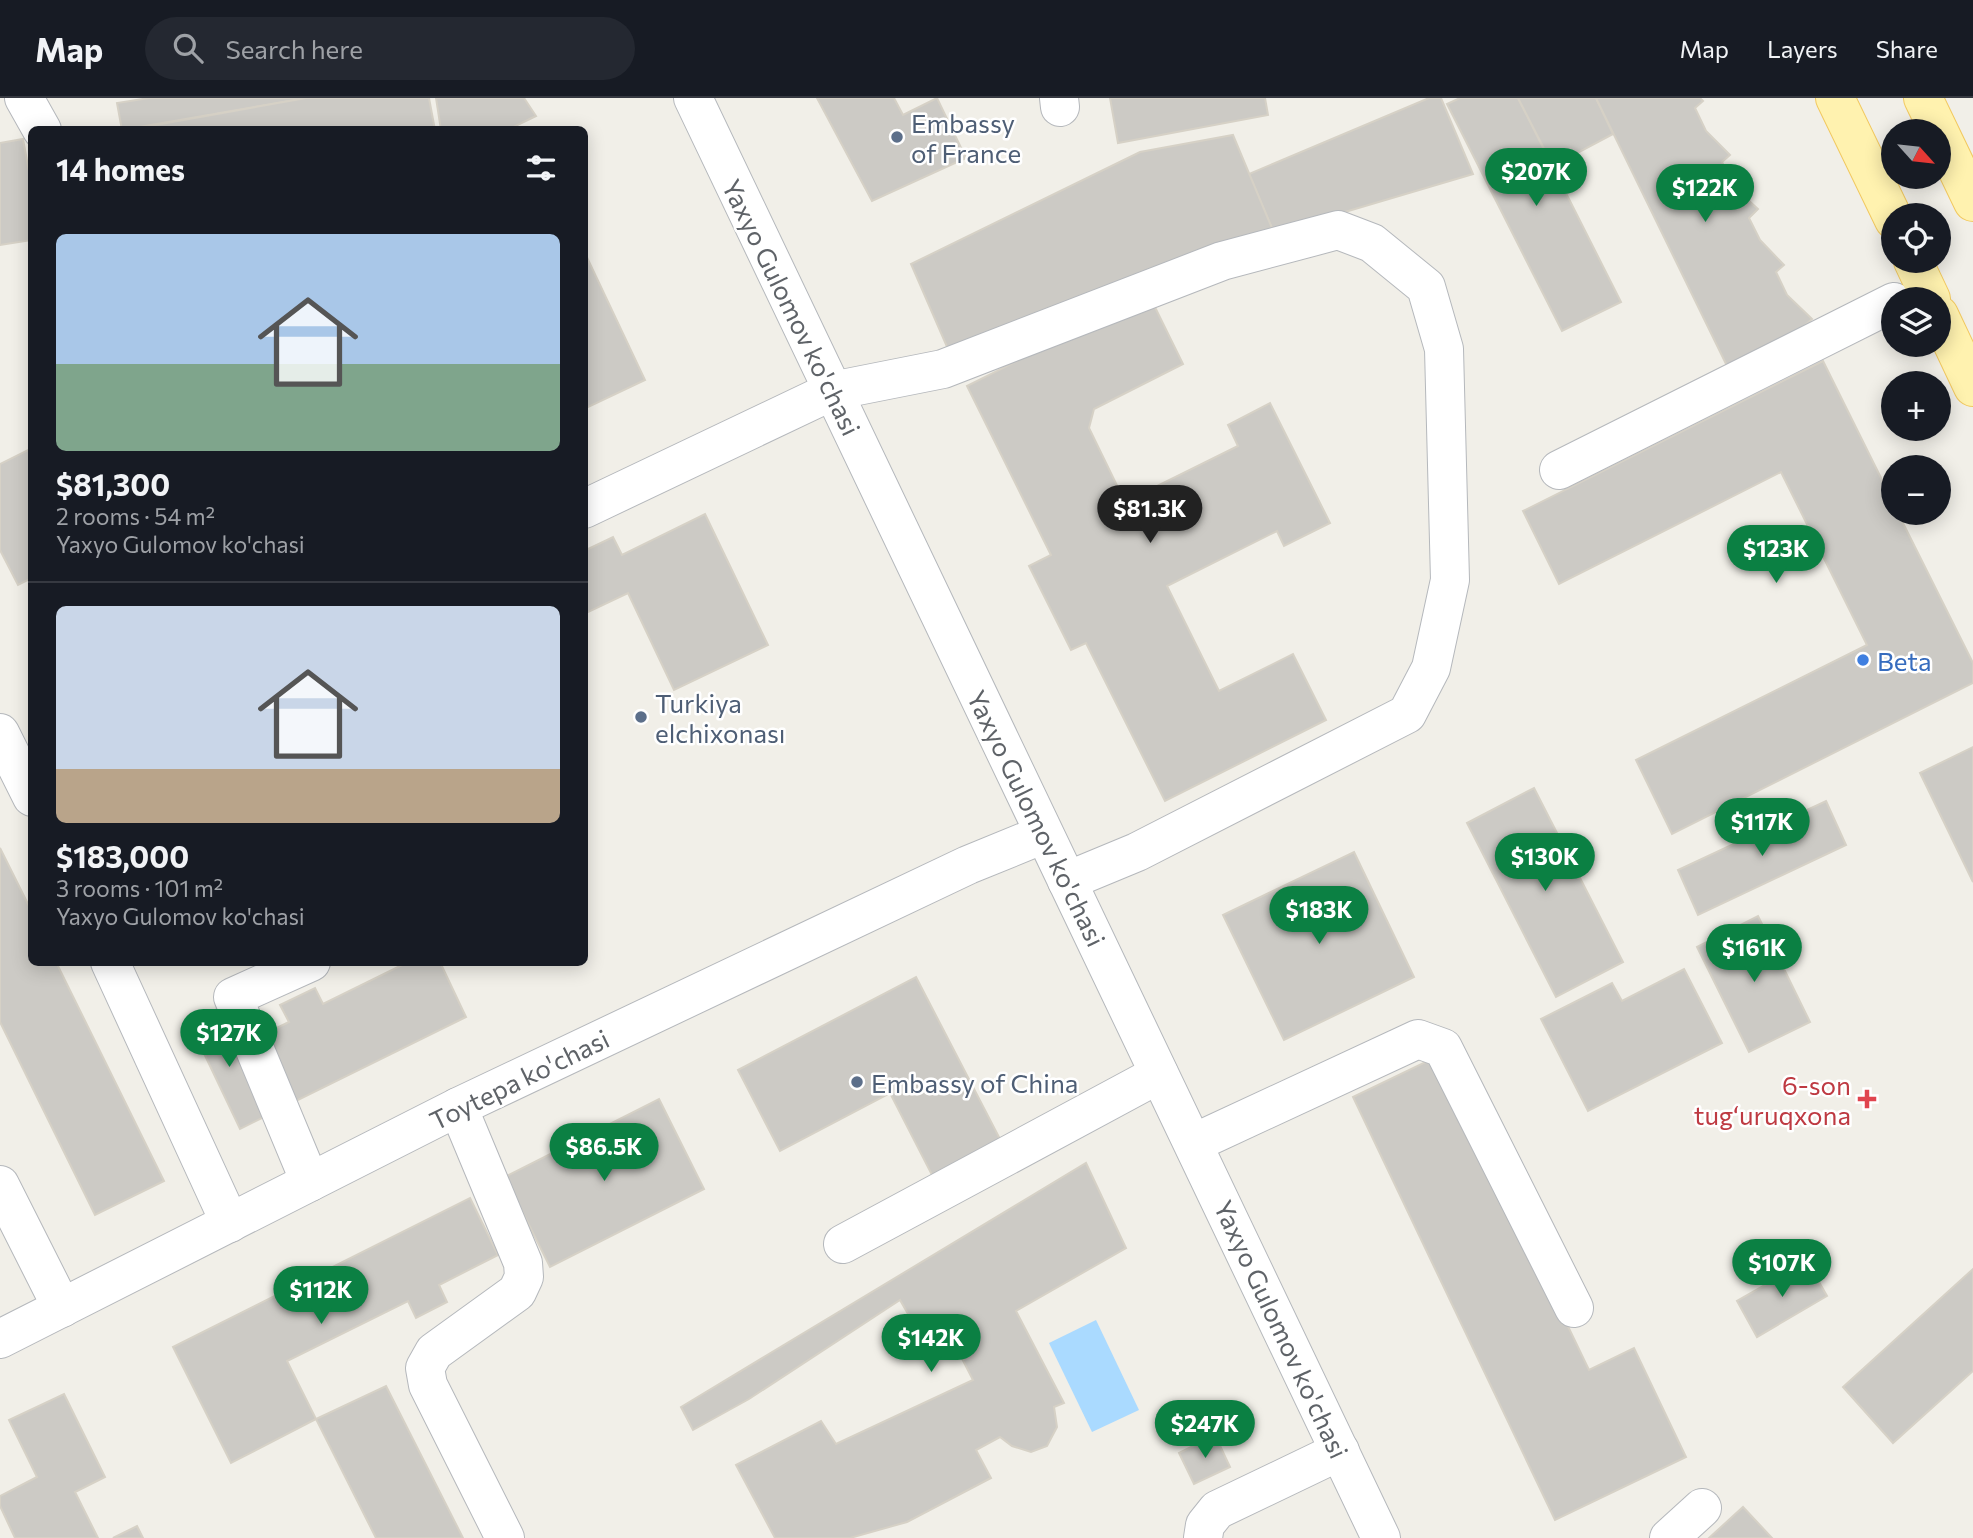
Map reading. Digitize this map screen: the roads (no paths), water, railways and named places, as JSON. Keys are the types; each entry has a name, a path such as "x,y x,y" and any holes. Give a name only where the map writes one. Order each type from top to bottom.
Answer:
{"main road":[{"path":"1835,98 1886,203"},
{"path":"1923,98 1973,202"},
{"path":"1951,350 1973,387"}],"street":[{"path":"24,98 40,126"},
{"name":"Yaxyo Gulomov ko'chasi","path":"693,98 1381,1538"},
{"path":"588,507 832,391 943,369 1222,261 1338,230 1372,243 1426,287 1444,349 1450,580 1431,668 1408,714 1137,852 1067,881"},
{"path":"1559,470 1881,312"},
{"path":"0,733 28,789"},
{"name":"Toytepa ko'chasi","path":"0,1339 458,1107 968,865 1044,834"},
{"path":"112,966 230,1223"},
{"path":"302,966 233,997 310,1182"},
{"path":"1194,1143 1266,1107 1418,1039 1429,1041 1443,1048 1574,1308"},
{"path":"843,1244 1159,1074"},
{"path":"458,1107 523,1263 524,1277 517,1292 434,1352 425,1368 428,1385 505,1538"},
{"path":"0,1185 62,1308"},
{"path":"1203,1538 1205,1525 1217,1510 1340,1451"},
{"path":"1669,1538 1702,1508"}],"water":[{"path":"1096,1320 1139,1410 1092,1432 1049,1343"}],"place":[{"name":"Embassy of France","path":"897,137"},
{"name":"Beta","path":"1863,660"},
{"name":"Turkiya elchixonası","path":"641,717"},
{"name":"Embassy of China","path":"857,1082"},
{"name":"6-son tug‘uruqxona","path":"1867,1099"}]}
